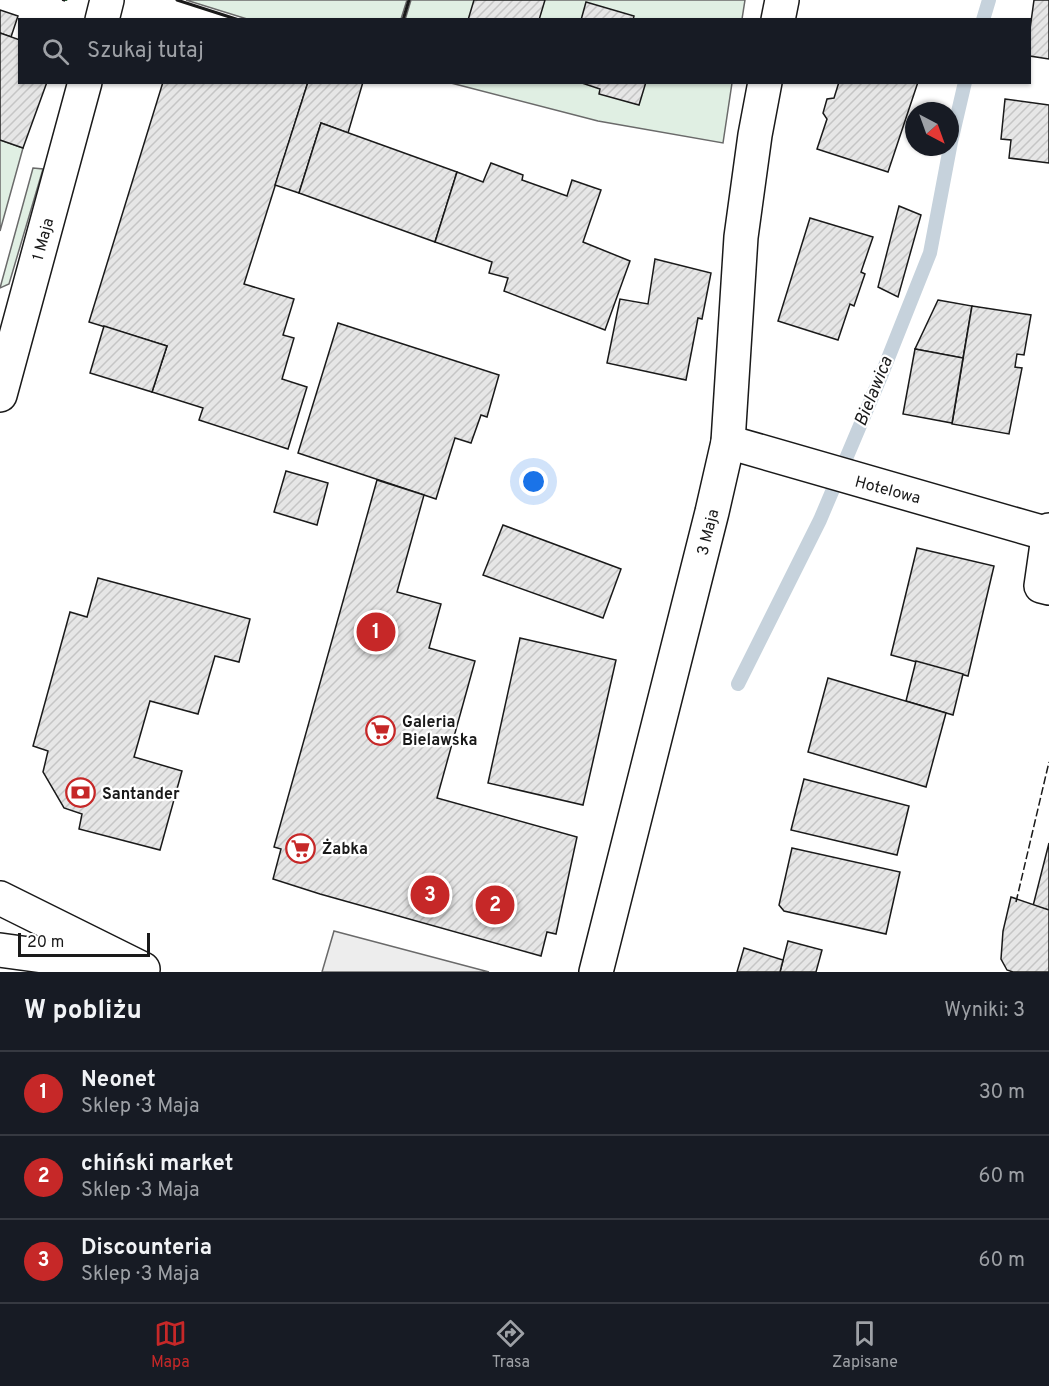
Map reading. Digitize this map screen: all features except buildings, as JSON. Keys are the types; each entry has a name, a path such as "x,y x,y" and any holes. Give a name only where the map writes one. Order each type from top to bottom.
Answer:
{"street":[{"path":"102,18 107,0"},
{"path":"778,18 782,0"},
{"name":"1 Maja","path":"0,395 84,84"},
{"name":"3 Maja","path":"596,972 728,442 741,237 754,135 765,84"},
{"name":"Hotelowa","path":"728,442 1048,532"},
{"path":"1045,587 1048,532"},
{"path":"0,898 148,971"},
{"path":"0,950 148,971"}],"green space":[{"path":"186,0 407,0 401,18 244,18"},
{"path":"411,0 745,0 742,18 406,18"},
{"path":"455,84 732,84 723,143 598,121"},
{"path":"0,140 23,148 0,231"},
{"path":"33,168 43,169 9,284 0,288"}],"shaded area":[{"path":"334,931 489,972 322,972"}],"waterway":[{"name":"Bielawica","path":"984,18 989,0"},
{"name":"Bielawica","path":"738,684 820,520 930,253 965,84"}],"fence":[{"path":"1016,902 1049,762"}],"wall":[{"path":"177,0 233,18"},
{"path":"404,18 409,0"}],"place":[{"name":"Neonet","path":"376,632"},
{"name":"Galeria Bielawska","path":"381,730"},
{"name":"Santander","path":"81,793"},
{"name":"Żabka","path":"301,848"},
{"name":"Discounteria","path":"430,895"},
{"name":"chiński market","path":"495,905"}]}
